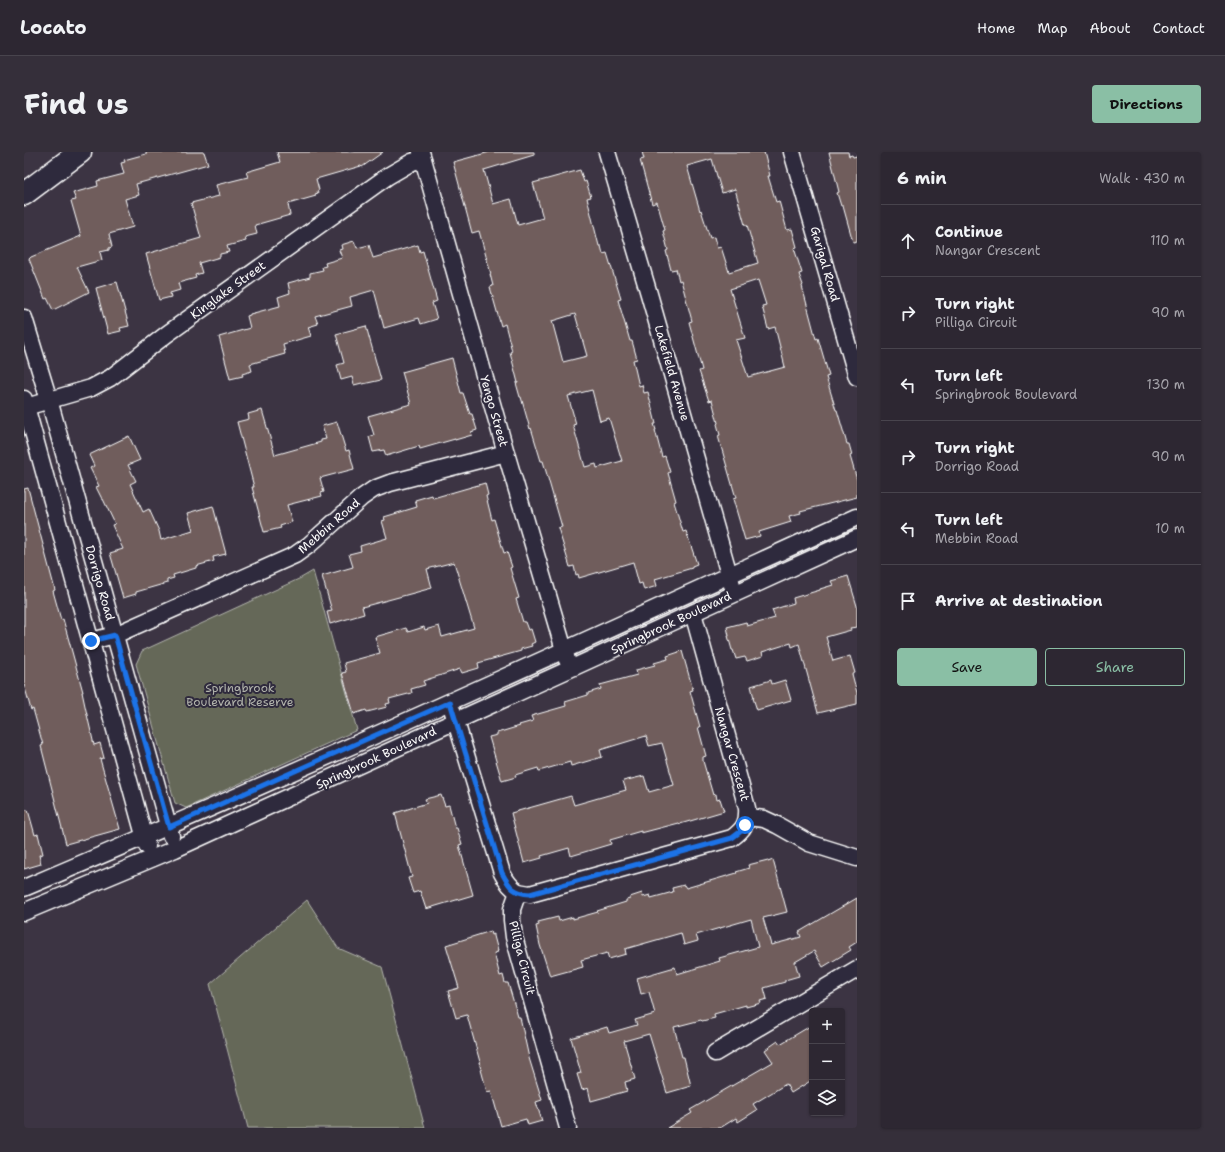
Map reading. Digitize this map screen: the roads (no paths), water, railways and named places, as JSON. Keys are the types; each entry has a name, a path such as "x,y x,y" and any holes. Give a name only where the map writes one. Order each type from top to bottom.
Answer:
{"street":[{"path":"24,194 80,152"},
{"name":"Lakefield Avenue","path":"607,152 730,575 734,594"},
{"name":"Garigal Road","path":"792,152 857,376"},
{"name":"Kinglake Street","path":"25,403 49,400 91,388 110,378 167,334 388,176 422,156"},
{"name":"Yengo Street","path":"422,156 569,669"},
{"name":"Dorrigo Road","path":"24,318 49,400 175,849"},
{"name":"Dorrigo Road","path":"25,403 151,859"},
{"name":"Mebbin Road","path":"91,641 115,635 295,555 309,545 361,498 374,489 390,483 506,453"},
{"name":"Springbrook Boulevard","path":"24,888 169,827 450,702 857,517"},
{"name":"Springbrook Boulevard","path":"24,912 175,849 857,538"},
{"name":"Nangar Crescent","path":"518,892 530,894 732,838 740,832 745,825 748,816 747,808 693,613"},
{"path":"450,702 502,873 508,884 518,892"},
{"path":"748,816 764,819 778,825 809,843 857,858"},
{"name":"Pilliga Circuit","path":"518,892 512,909 514,936 568,1128"},
{"path":"715,1052 857,969"}],"park label":[{"name":"Springbrook Boulevard Reserve","path":"240,695"}]}
